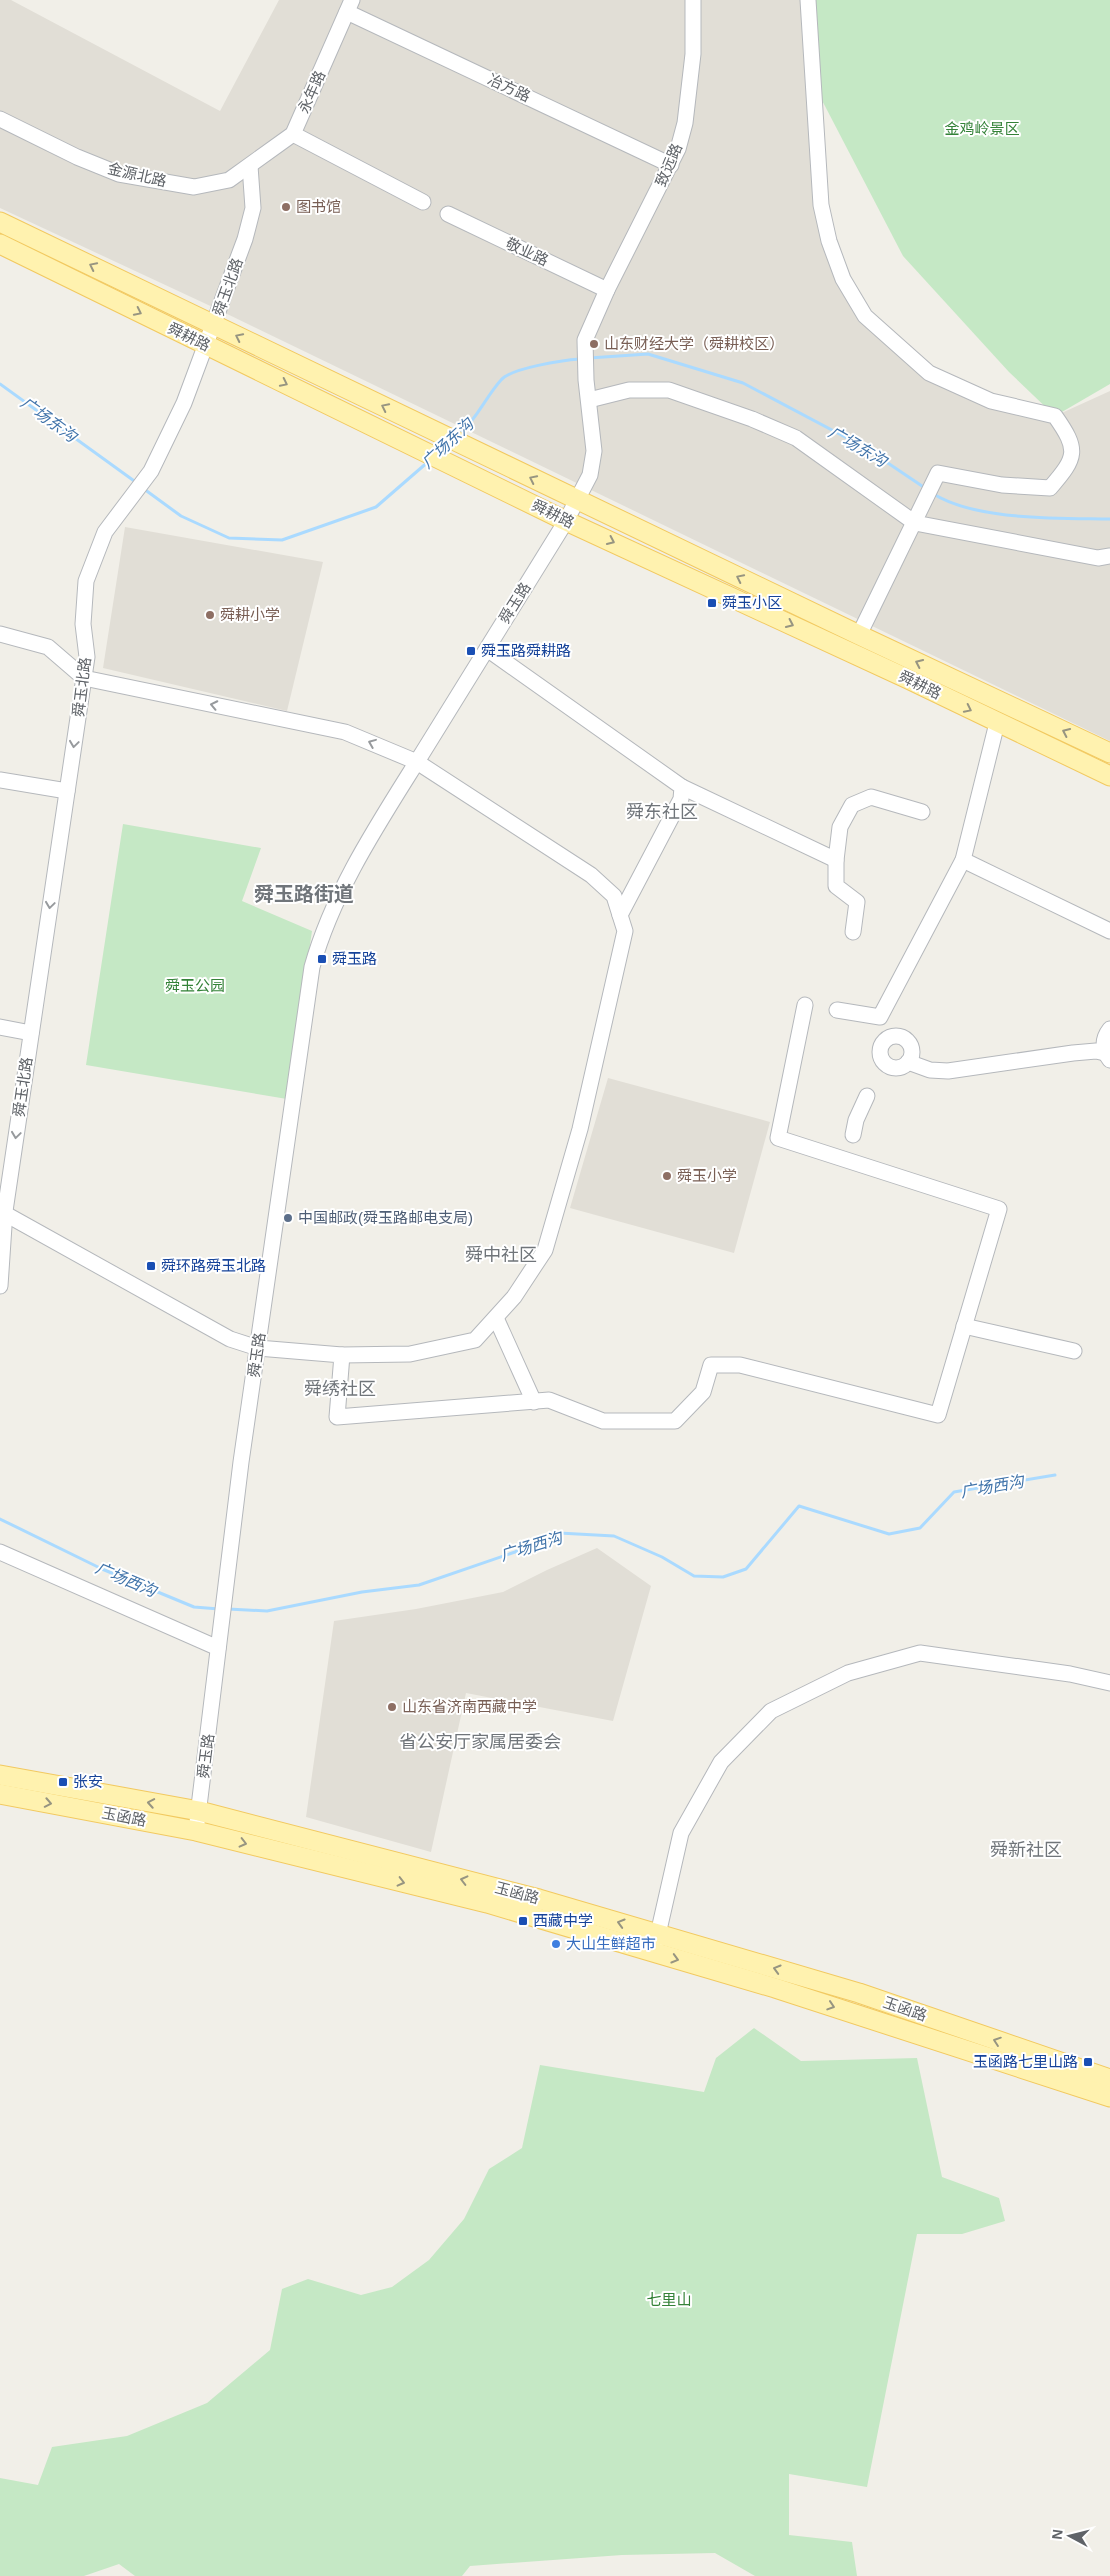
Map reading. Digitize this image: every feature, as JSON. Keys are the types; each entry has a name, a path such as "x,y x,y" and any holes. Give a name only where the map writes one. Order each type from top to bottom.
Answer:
{"main road":[{"name":"舜耕路","path":"0,222 472,450 1110,753"},
{"name":"舜耕路","path":"0,244 566,520 899,674 1110,776"},
{"name":"玉函路","path":"0,1775 199,1811 539,1899 859,1993 1110,2079"},
{"name":"玉函路","path":"0,1794 196,1831 487,1903 775,1988 1110,2097"}],"street":[{"name":"致远路","path":"589,400 586,380 585,340 606,290 671,165 685,123 693,54 693,0"},
{"path":"808,0 821,204 829,241 848,287 865,316 929,373 991,401 1055,416 1071,439 1070,465 1050,488 1002,486 938,473 859,635"},
{"name":"冶方路","path":"350,6 671,165"},
{"name":"永年路","path":"250,166 293,134 350,6"},
{"name":"金源北路","path":"0,119 77,157 119,174 194,187 229,180 250,166"},
{"path":"293,134 423,202"},
{"name":"舜玉北路","path":"0,1286 2,1211 31,1033 87,657 84,624 86,581 105,532 151,470 184,403 246,239 253,208 250,166"},
{"name":"敬业路","path":"448,214 606,290"},
{"path":"589,400 629,390 669,390 752,419 796,438 915,523 1098,558 1110,556"},
{"name":"舜玉路","path":"196,1831 241,1462 312,967 320,939 336,897 566,520 590,475 594,451 589,400"},
{"path":"0,634 48,647 84,678 345,732 417,762 591,875 614,896 625,931 599,1053 580,1129 545,1250 514,1297 475,1340 410,1354 342,1355 258,1348 230,1339 2,1211"},
{"path":"487,649 682,788 836,860"},
{"path":"997,723 963,860 880,1018 885,1040 880,1053 886,1065 895,1068 908,1062 930,1070 948,1071 1073,1053 1096,1051 1108,1057"},
{"path":"0,780 67,791"},
{"path":"620,915 681,799 682,788"},
{"path":"853,932 857,902 836,886 836,860 840,827 852,805 871,797 922,812"},
{"path":"963,860 1110,931"},
{"path":"342,1355 337,1417 549,1400 603,1421 675,1421 703,1392 711,1366 740,1365 938,1415 999,1209 778,1138 805,1005"},
{"path":"836,1010 880,1018"},
{"path":"0,1027 31,1033"},
{"path":"1108,1057 1104,1039 1110,1029"},
{"path":"885,1040 894,1036 908,1042 911,1052 908,1062"},
{"path":"853,1135 856,1120 866,1096"},
{"path":"496,1318 534,1402"},
{"path":"964,1326 1074,1351"},
{"path":"0,1552 218,1648"},
{"path":"653,1952 681,1833 721,1762 771,1711 848,1672 920,1653 1060,1673 1110,1683"}],"shaded area":[{"name":"山东财经大学（舜耕校区）","path":"0,0 11,0 220,111 279,0 808,0 821,205 865,316 929,373 1055,416 1110,391 1110,741 219,310 0,208"},
{"name":"舜耕小学","path":"125,527 323,562 287,711 103,668"},
{"name":"舜玉小学","path":"608,1078 770,1122 734,1253 570,1208"},
{"name":"山东省济南西藏中学","path":"597,1548 651,1586 613,1721 466,1693 431,1852 306,1817 334,1621 416,1609 503,1592"}],"green space":[{"name":"金鸡岭景区","path":"807,0 1110,0 1110,384 1055,416 1009,372 903,256 813,83"},
{"name":"舜玉公园","path":"123,824 261,848 242,901 312,931 287,1099 86,1065"},
{"name":"七里山","path":"754,2028 801,2061 917,2058 942,2177 999,2198 1005,2221 962,2234 917,2234 867,2487 789,2474 789,2535 852,2542 857,2576 755,2576 715,2553 622,2555 470,2566 462,2576 135,2576 119,2564 84,2576 0,2576 0,2478 38,2485 52,2447 127,2436 207,2403 270,2350 282,2289 308,2279 361,2295 392,2287 429,2260 464,2219 489,2169 522,2148 540,2065 704,2092 716,2058"}],"waterway":[{"name":"广场东沟","path":"589,358 648,354 743,383 864,447 925,488"},
{"name":"广场东沟","path":"458,436 470,423 495,387 507,376 538,365 580,359"},
{"name":"广场东沟","path":"0,384 137,483"},
{"name":"广场东沟","path":"144,489 181,516 229,538 282,540 376,507 429,461"},
{"name":"广场东沟","path":"932,493 971,509 994,513 1043,518 1110,519"},
{"name":"广场西沟","path":"228,1609 267,1611 362,1592 419,1585 515,1552 559,1533 614,1536 662,1557 694,1576 723,1577 746,1569 799,1506 889,1534 920,1528 954,1492 1055,1475"},
{"name":"广场西沟","path":"0,1519 102,1569 194,1607 219,1609"}],"place":[{"name":"图书馆","path":"286,207"},
{"name":"山东财经大学（舜耕校区）","path":"594,344"},
{"name":"舜玉小区","path":"712,603"},
{"name":"舜耕小学","path":"210,615"},
{"name":"舜玉路舜耕路","path":"471,651"},
{"name":"舜玉路","path":"322,959"},
{"name":"舜玉小学","path":"667,1176"},
{"name":"中国邮政(舜玉路邮电支局)","path":"288,1218"},
{"name":"舜环路舜玉北路","path":"151,1266"},
{"name":"山东省济南西藏中学","path":"392,1707"},
{"name":"张安","path":"63,1782"},
{"name":"西藏中学","path":"523,1921"},
{"name":"大山生鲜超市","path":"556,1944"},
{"name":"玉函路七里山路","path":"1088,2062"}],"district":[{"name":"舜东社区","path":"662,812"},
{"name":"舜玉路街道","path":"304,894"},
{"name":"舜中社区","path":"501,1255"},
{"name":"舜绣社区","path":"340,1389"},
{"name":"省公安厅家属居委会","path":"480,1742"},
{"name":"舜新社区","path":"1026,1850"}]}
